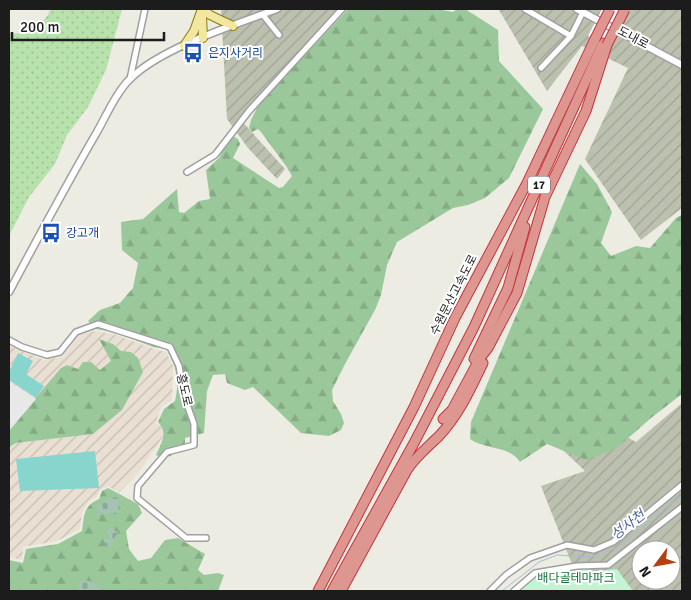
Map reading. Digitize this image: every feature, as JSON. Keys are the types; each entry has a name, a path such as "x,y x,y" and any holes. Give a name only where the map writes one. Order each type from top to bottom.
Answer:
{"highway":[{"name":"수원문산고속도로","path":"332,591 414,443 474,327 602,42 610,9"},
{"name":"수원문산고속도로","path":"319,590 414,407 455,318 620,9"},
{"path":"341,591 413,460 439,436 467,396 488,348 517,293 545,197 586,111 602,42 625,9"},
{"path":"488,348 480,358 452,410 443,419 508,288 534,197"}],"main road":[{"path":"202,9 215,18 233,26"},
{"path":"202,9 203,38"},
{"path":"184,46 194,31 202,9"}],"street":[{"path":"9,292 88,147 130,78 146,9"},
{"path":"130,78 154,61 184,46 277,9"},
{"path":"187,172 216,155 249,111 342,9"},
{"path":"525,9 571,36"},
{"name":"도내로","path":"541,68 571,36 580,10 682,65"},
{"path":"262,15 279,35"},
{"name":"흥도로","path":"9,340 22,347 47,355 60,352 76,332 98,324 170,347 179,366 184,396 194,424 194,445 167,452 138,486 137,498 186,538 206,538"},
{"path":"490,591 506,575 530,558 567,545 594,550 613,542 682,485"},
{"path":"514,591 535,573 577,566 608,565 682,507"}],"shaded area":[{"path":"221,9 340,9 239,118 285,169 277,179 248,148 227,119"},
{"path":"494,9 682,9 682,208 641,240 585,159 628,68 582,46 547,91 499,10"},
{"path":"95,331 116,335 166,352 173,366 172,400 161,407 156,423 162,428 163,437 139,472 119,493 108,486 100,490 97,497 89,501 82,513 80,529 57,541 23,547 22,560 9,557 9,447 16,443 93,434 122,410 143,372 131,352 121,352 113,344 100,340 111,361 100,370 78,369 67,365 9,429 9,346 44,360 63,357 79,335"},
{"path":"18,353 33,361 26,374 44,386 36,398 9,380 9,372"},
{"path":"9,381 36,399 9,431"},
{"path":"682,403 682,591 516,591 539,583 577,577 541,486 585,471 548,436 570,405 636,442"},
{"path":"95,451 99,488 20,491 16,459"}],"green space":[{"path":"50,9 122,9 106,70 88,107 67,135 55,164 29,197 9,236 9,34 33,32 48,15"},
{"path":"348,9 437,9 453,12 457,9 465,9 498,30 499,61 543,109 509,178 485,198 468,205 453,208 397,242 387,265 381,295 375,310 332,390 333,401 344,423 341,430 329,436 301,433 253,387 245,390 227,383 225,374 213,375 207,391 204,433 185,438 183,448 175,449 171,456 162,457 156,455 162,442 163,434 163,430 158,422 164,409 175,401 177,386 175,369 167,349 153,347 117,333 96,329 88,321 100,310 120,303 133,288 138,263 122,250 121,222 143,219 177,189 179,212 184,213 199,201 210,199 206,170 219,158 229,139 233,136 238,139 240,144 233,158 279,188 283,187 292,176 261,132 258,129 252,132 249,128 251,120 259,104"},
{"path":"580,164 597,184 612,212 601,243 611,256 636,246 650,248 676,218 682,215 682,394 617,448 586,460 547,444 520,462 510,453 470,439 471,422"},
{"path":"99,339 113,344 121,351 131,352 138,358 143,372 122,410 93,434 16,443 9,447 9,429 61,368 67,365 78,369 83,362 91,362 100,370 111,361"},
{"path":"108,488 138,504 142,513 126,531 129,549 138,561 151,558 165,540 178,538 205,554 198,570 204,575 218,573 224,575 218,591 9,591 9,560 23,563 26,549 58,544 82,531 87,508 99,499 102,491"},
{"path":"115,497 119,498 118,514 110,513 104,515 97,511 106,500"},
{"path":"106,529 118,532 114,538 114,544 110,547 106,546 104,542 105,539 110,539"},
{"name":"배다골테마파크","path":"577,566 595,571 617,569 633,591 518,591 537,576"},
{"path":"83,580 94,582 103,591 80,591 78,585"}],"pier":[{"path":"602,9 628,9 610,46 588,36"}],"waterway":[{"name":"성사천","path":"502,591 539,562 557,555 591,557 618,547 682,495"}],"place":[{"name":"은지사거리","path":"193,53"},
{"name":"강고개","path":"51,233"}]}
